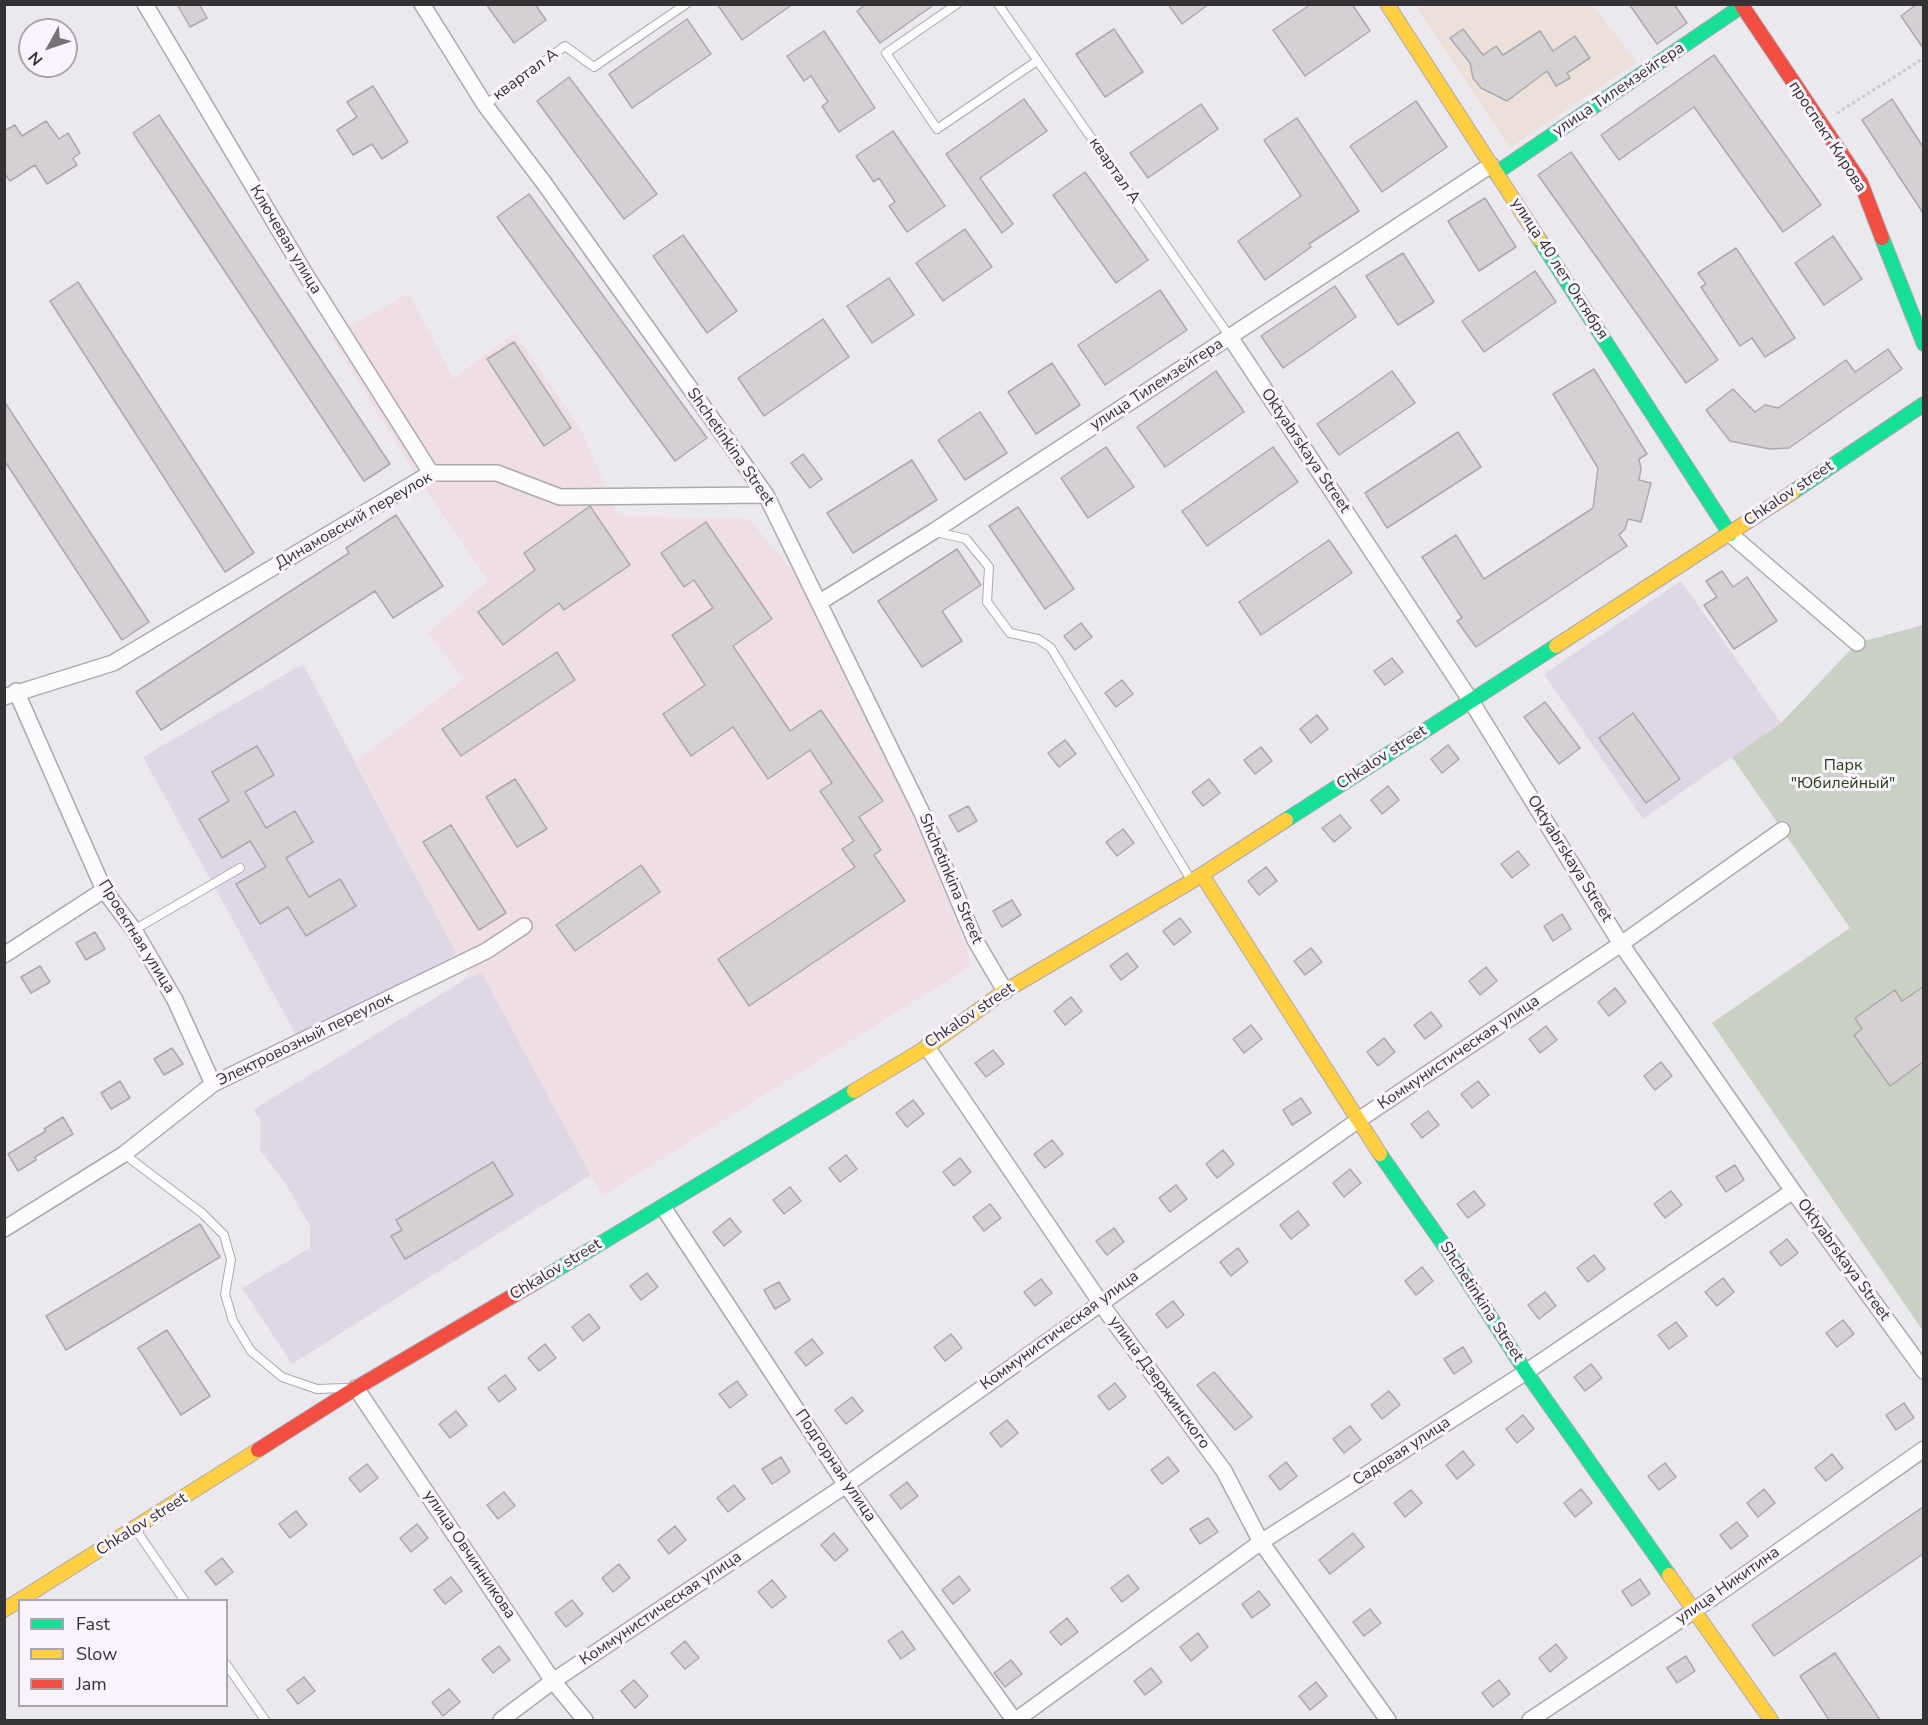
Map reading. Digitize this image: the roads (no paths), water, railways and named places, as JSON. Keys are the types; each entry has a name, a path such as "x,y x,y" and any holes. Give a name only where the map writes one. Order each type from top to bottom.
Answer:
{"street":[{"name":"Ключевая улица","path":"144,4 304,272 431,473"},
{"name":"Shchetinkina Street","path":"422,4 485,105 544,183 766,495 922,813 975,940 1005,992"},
{"name":"улица 40 лет Октября","path":"1387,4 1730,534"},
{"name":"улица Тилемзейгера","path":"820,602 934,531 1230,337 1494,169 1741,5"},
{"name":"проспект Кирова","path":"1741,5 1861,183 1923,344"},
{"name":"Oktyabrskaya Street","path":"1230,337 1471,700 1621,944 1793,1191 1923,1371"},
{"name":"Chkalov street","path":"22,1599 356,1388 663,1207 927,1047 1005,992 1197,878 1730,534 1923,404"},
{"name":"Динамовский переулок","path":"10,694 113,663 431,473 497,473 560,497 766,495"},
{"path":"1730,534 1857,643"},
{"name":"Проектная улица","path":"10,694 104,890 134,930 175,1000 213,1084"},
{"name":"Коммунистическая улица","path":"501,1720 554,1681 846,1485 1357,1121 1621,944 1782,830"},
{"name":"Shchetinkina Street","path":"1197,878 1357,1121 1448,1251 1526,1372 1692,1612 1771,1720"},
{"path":"4,956 104,890"},
{"name":"Электровозный переулок","path":"4,1229 124,1154 213,1084 486,951 524,926"},
{"name":"улица Дзержинского","path":"927,1047 1100,1302 1224,1470 1261,1542 1388,1720"},
{"name":"Садовая улица","path":"1015,1720 1261,1542 1526,1372 1793,1191"},
{"name":"Подгорная улица","path":"663,1207 846,1485 1015,1720"},
{"name":"улица Овчинникова","path":"356,1388 554,1681 585,1720"},
{"name":"улица Никитина","path":"1530,1720 1692,1612 1923,1449"},
{"name":"Chkalov street","path":"4,1610 18,1601"}],"lane":[{"name":"квартал А","path":"485,105 565,46 594,67 686,4"},
{"path":"957,4 886,53 937,129 1037,61"},
{"name":"квартал А","path":"998,4 1230,337"},
{"path":"934,531 966,538 989,567 987,602 1010,633 1038,639 1051,648 1197,878"},
{"path":"134,930 240,868"},
{"path":"124,1154 202,1213 224,1235 231,1260 225,1294 233,1321 251,1351 282,1377 317,1389 356,1388"},
{"path":"136,1529 183,1599"},
{"path":"228,1667 265,1720"}],"park label":[{"name":"Парк \"Юбилейный\"","path":"1843,775"}]}
